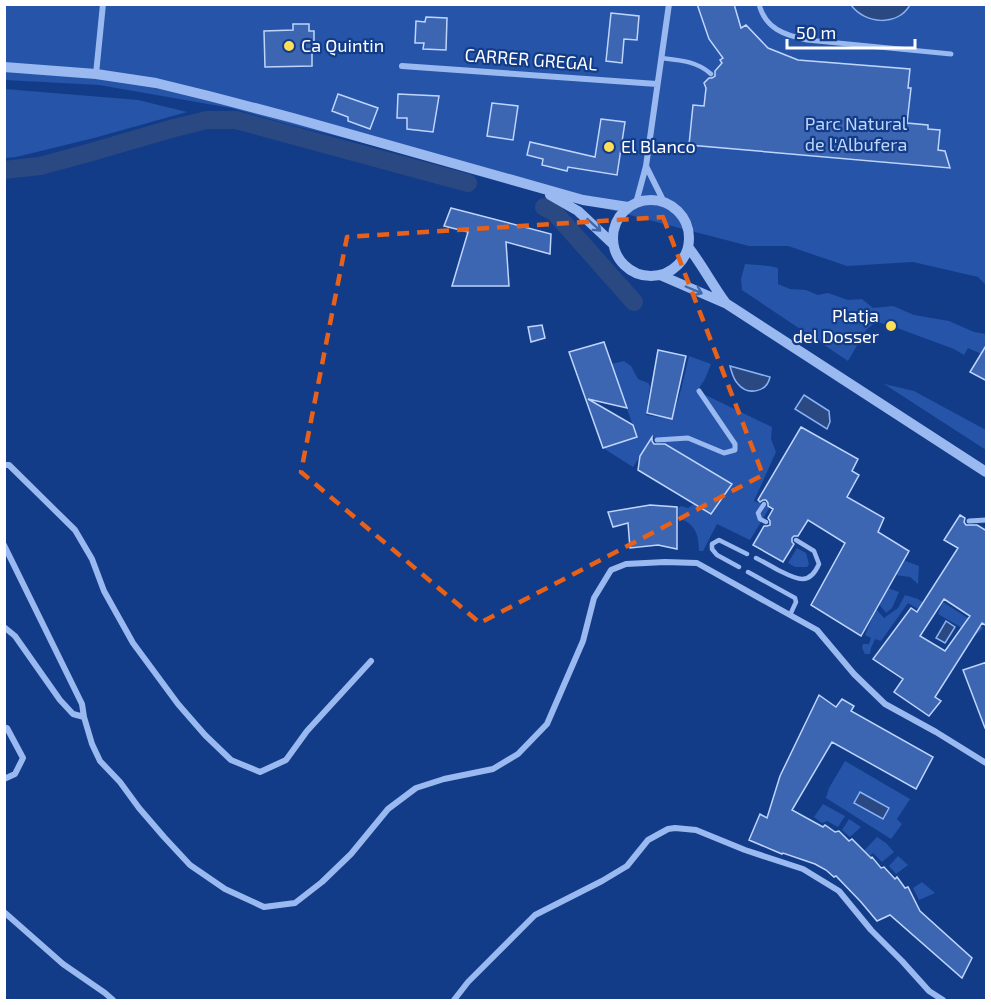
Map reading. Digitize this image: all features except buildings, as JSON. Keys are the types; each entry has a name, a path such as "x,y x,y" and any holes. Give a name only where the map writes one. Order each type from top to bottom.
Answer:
{"street":[{"path":"96,74 103,4"},
{"path":"4,68 96,74 156,83 584,200 632,205 650,200 664,202 683,215 690,237 689,248 678,266 660,275 648,276 636,273 626,266 618,256 613,244 613,232 621,214 632,205 646,166 669,4"},
{"path":"759,4 769,24 785,35 807,40 951,54"},
{"name":"CARRER GREGAL","path":"402,66 657,84"},
{"path":"646,166 664,202"},
{"path":"537,187 578,211 613,244"},
{"path":"689,248 727,304"},
{"path":"660,275 727,304 987,472"},
{"path":"657,440 688,438 724,453 735,450 735,444 699,391"},
{"path":"4,465 9,465 75,530 92,559 104,591 133,643 178,704 231,760 260,772 286,760 307,731 371,661"},
{"path":"969,521 987,520"},
{"path":"4,545 82,704 92,744 100,761 190,865 225,889 264,907 295,903 322,882 351,854 388,809 416,788 444,779 493,769 518,754 547,724 584,641 594,598 611,570 626,564 697,563 817,630 854,674 885,704 987,763"},
{"path":"4,627 15,636 60,700 73,714 84,717"},
{"path":"4,727 7,728 23,758 15,774 4,779"},
{"path":"454,1000 468,982 535,915 627,866 648,840 668,829 675,828 696,830 745,850 803,869 839,891 871,930 929,991 943,1000"},
{"path":"4,912 63,964 113,1000"}],"lane":[{"path":"661,58 690,62 705,68 711,74"},
{"path":"764,504 758,513 760,519 766,522"},
{"path":"740,567 717,555 712,549 712,544 719,540 747,554"},
{"path":"756,558 790,576 804,580 816,571 819,564 818,558 814,551 796,540"},
{"path":"748,572 795,598 796,603 790,615"}],"highlighted area":[{"path":"663,217 763,475 480,623 301,472 347,237"}],"green space":[{"name":"Parc Natural de l'Albufera","path":"4,5 986,5 986,285 978,277 913,262 847,266 788,246 749,246 549,194 472,170 231,108 99,85 5,80"},
{"path":"5,89 138,100 187,112 94,138 5,158"},
{"path":"745,264 778,268 778,284 790,289 806,290 818,295 828,293 848,300 862,299 873,308 893,306 914,315 949,321 974,332 986,334 986,356 968,348 964,355 954,349 876,322 866,330 848,361 742,290 741,279"},
{"path":"689,356 711,364 697,391 772,427 771,439 776,452 754,501 770,507 750,540 717,524 703,551 699,551 697,535 692,526 679,519 678,508 681,506 688,508 694,504 711,514 731,484 653,437 633,467 603,448 637,437 611,364 624,361 631,366 638,379 648,383 650,386 646,415 672,419"},
{"path":"884,384 914,391 986,430 986,450"},
{"path":"797,548 806,553 809,564 807,567 795,567 788,563"},
{"path":"903,560 919,566 918,584 910,577 895,575"},
{"path":"888,588 899,592 892,608 886,613 879,604"},
{"path":"905,595 924,603 923,612 908,603 881,641 875,639 870,654 865,654 863,644 869,644 871,638 865,635 876,609 884,618 898,608"},
{"path":"943,602 983,628 971,640 959,632 962,628 938,614"},
{"path":"845,761 910,799 897,819 902,824 891,839 826,798 829,788"},
{"path":"823,804 845,816 838,827 827,821 822,823 814,817"},
{"path":"849,819 861,827 850,837 842,830"},
{"path":"877,837 894,852 882,862 873,853 842,883 837,879"},
{"path":"898,856 908,865 896,874 889,866"},
{"path":"922,882 935,893 919,900 913,888"}],"shaded area":[{"path":"851,5 910,5 897,17 881,20 864,16"},
{"path":"730,366 770,377 761,389 747,390 736,382"},
{"path":"804,395 829,411 830,422 827,429 795,409"},
{"path":"946,621 955,627 945,643 936,638"},
{"path":"860,792 889,808 883,819 854,803"}],"waterway":[{"path":"4,170 40,166 207,120 236,120 468,183"},
{"path":"544,207 554,212 634,302"}],"place":[{"name":"Ca Quintin","path":"289,46"},
{"name":"El Blanco","path":"609,147"},
{"name":"Platja del Dosser","path":"891,326"}]}
